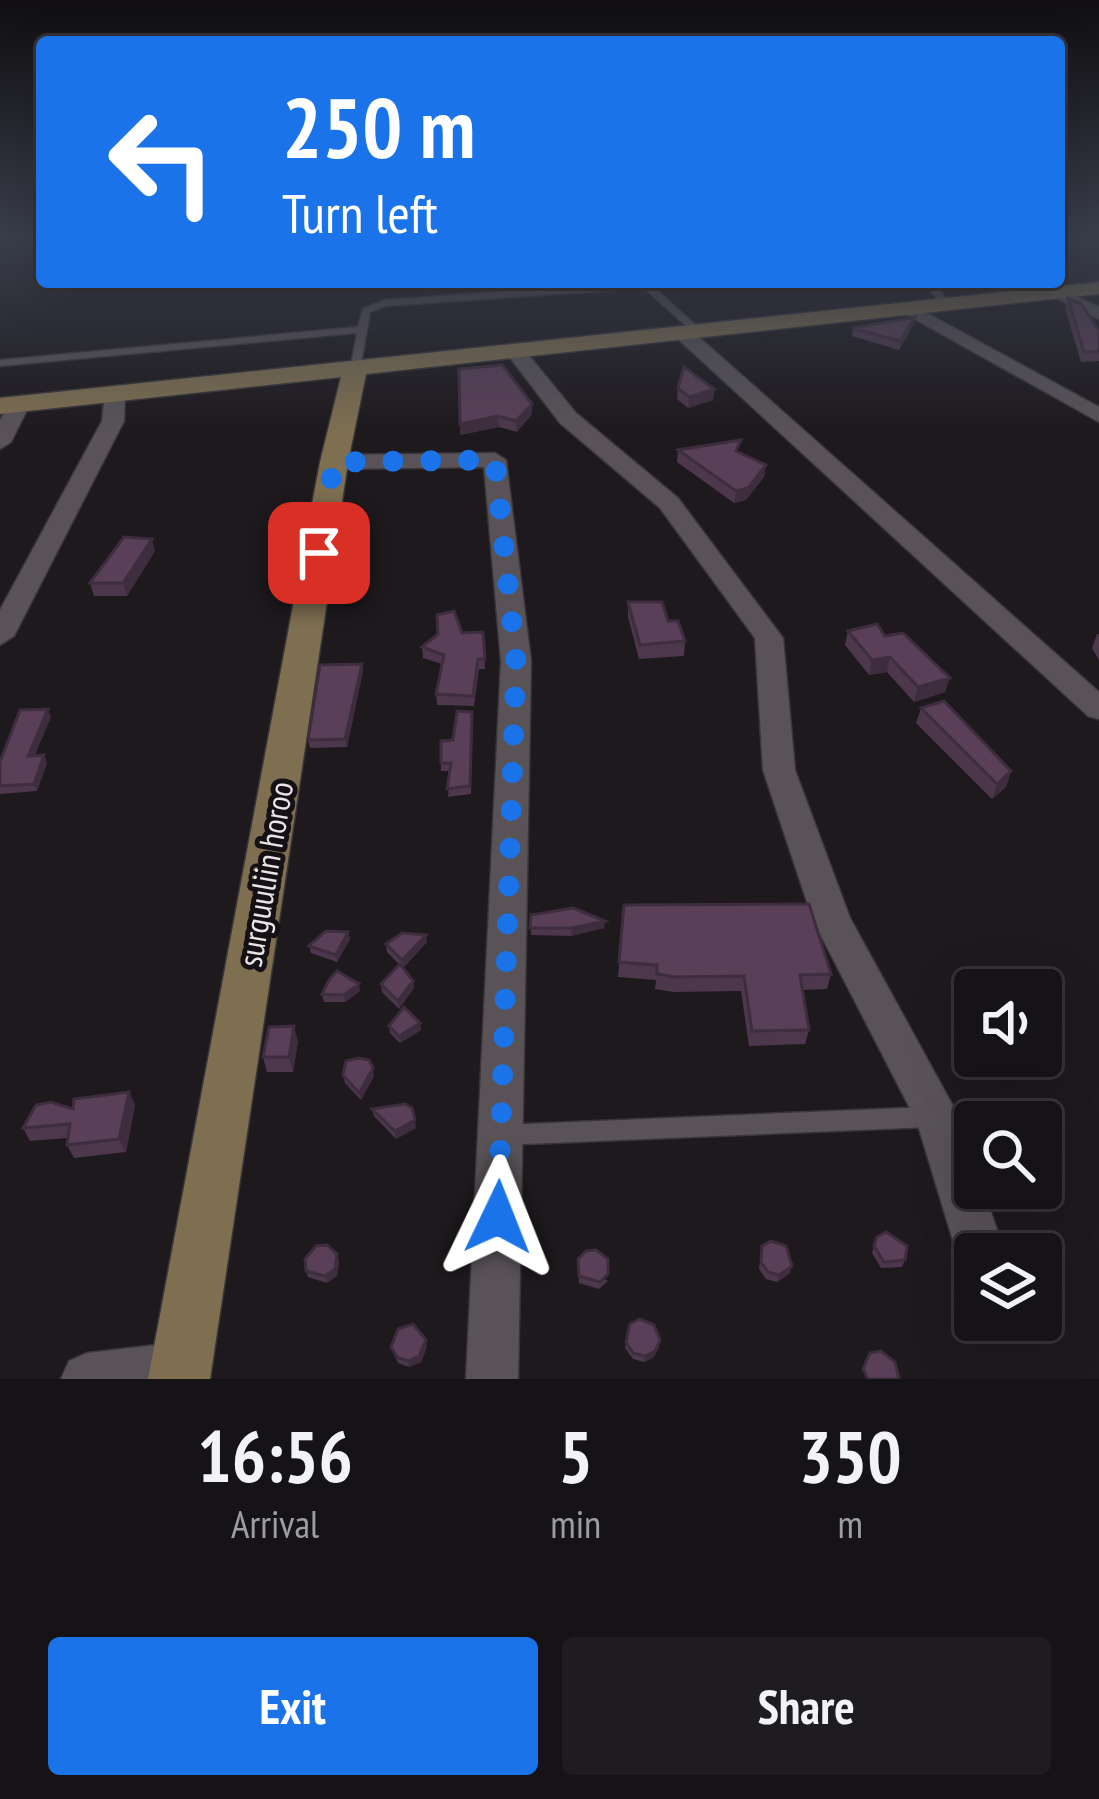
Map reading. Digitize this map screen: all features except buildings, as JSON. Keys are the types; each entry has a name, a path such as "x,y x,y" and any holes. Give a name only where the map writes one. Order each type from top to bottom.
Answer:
{"street":[{"path":"0,442 10,405 115,393 357,350 515,351 955,303"},
{"path":"910,309 1099,416"},
{"path":"692,334 1099,709"},
{"name":"surguuliin horoo","path":"180,1374 357,350"},
{"path":"515,351 568,418 669,503 769,638 779,770 832,920 937,1117 974,1233"},
{"path":"0,636 113,421 115,393"},
{"path":"334,462 495,460 516,661 492,1379"},
{"path":"87,1379 180,1374"}],"lane":[{"path":"0,363 357,350 366,311 389,303"},
{"path":"663,303 692,334"},
{"path":"502,1136 937,1117"}],"route":[{"path":"319,553 334,462 495,460 516,661 498,1217"}]}
